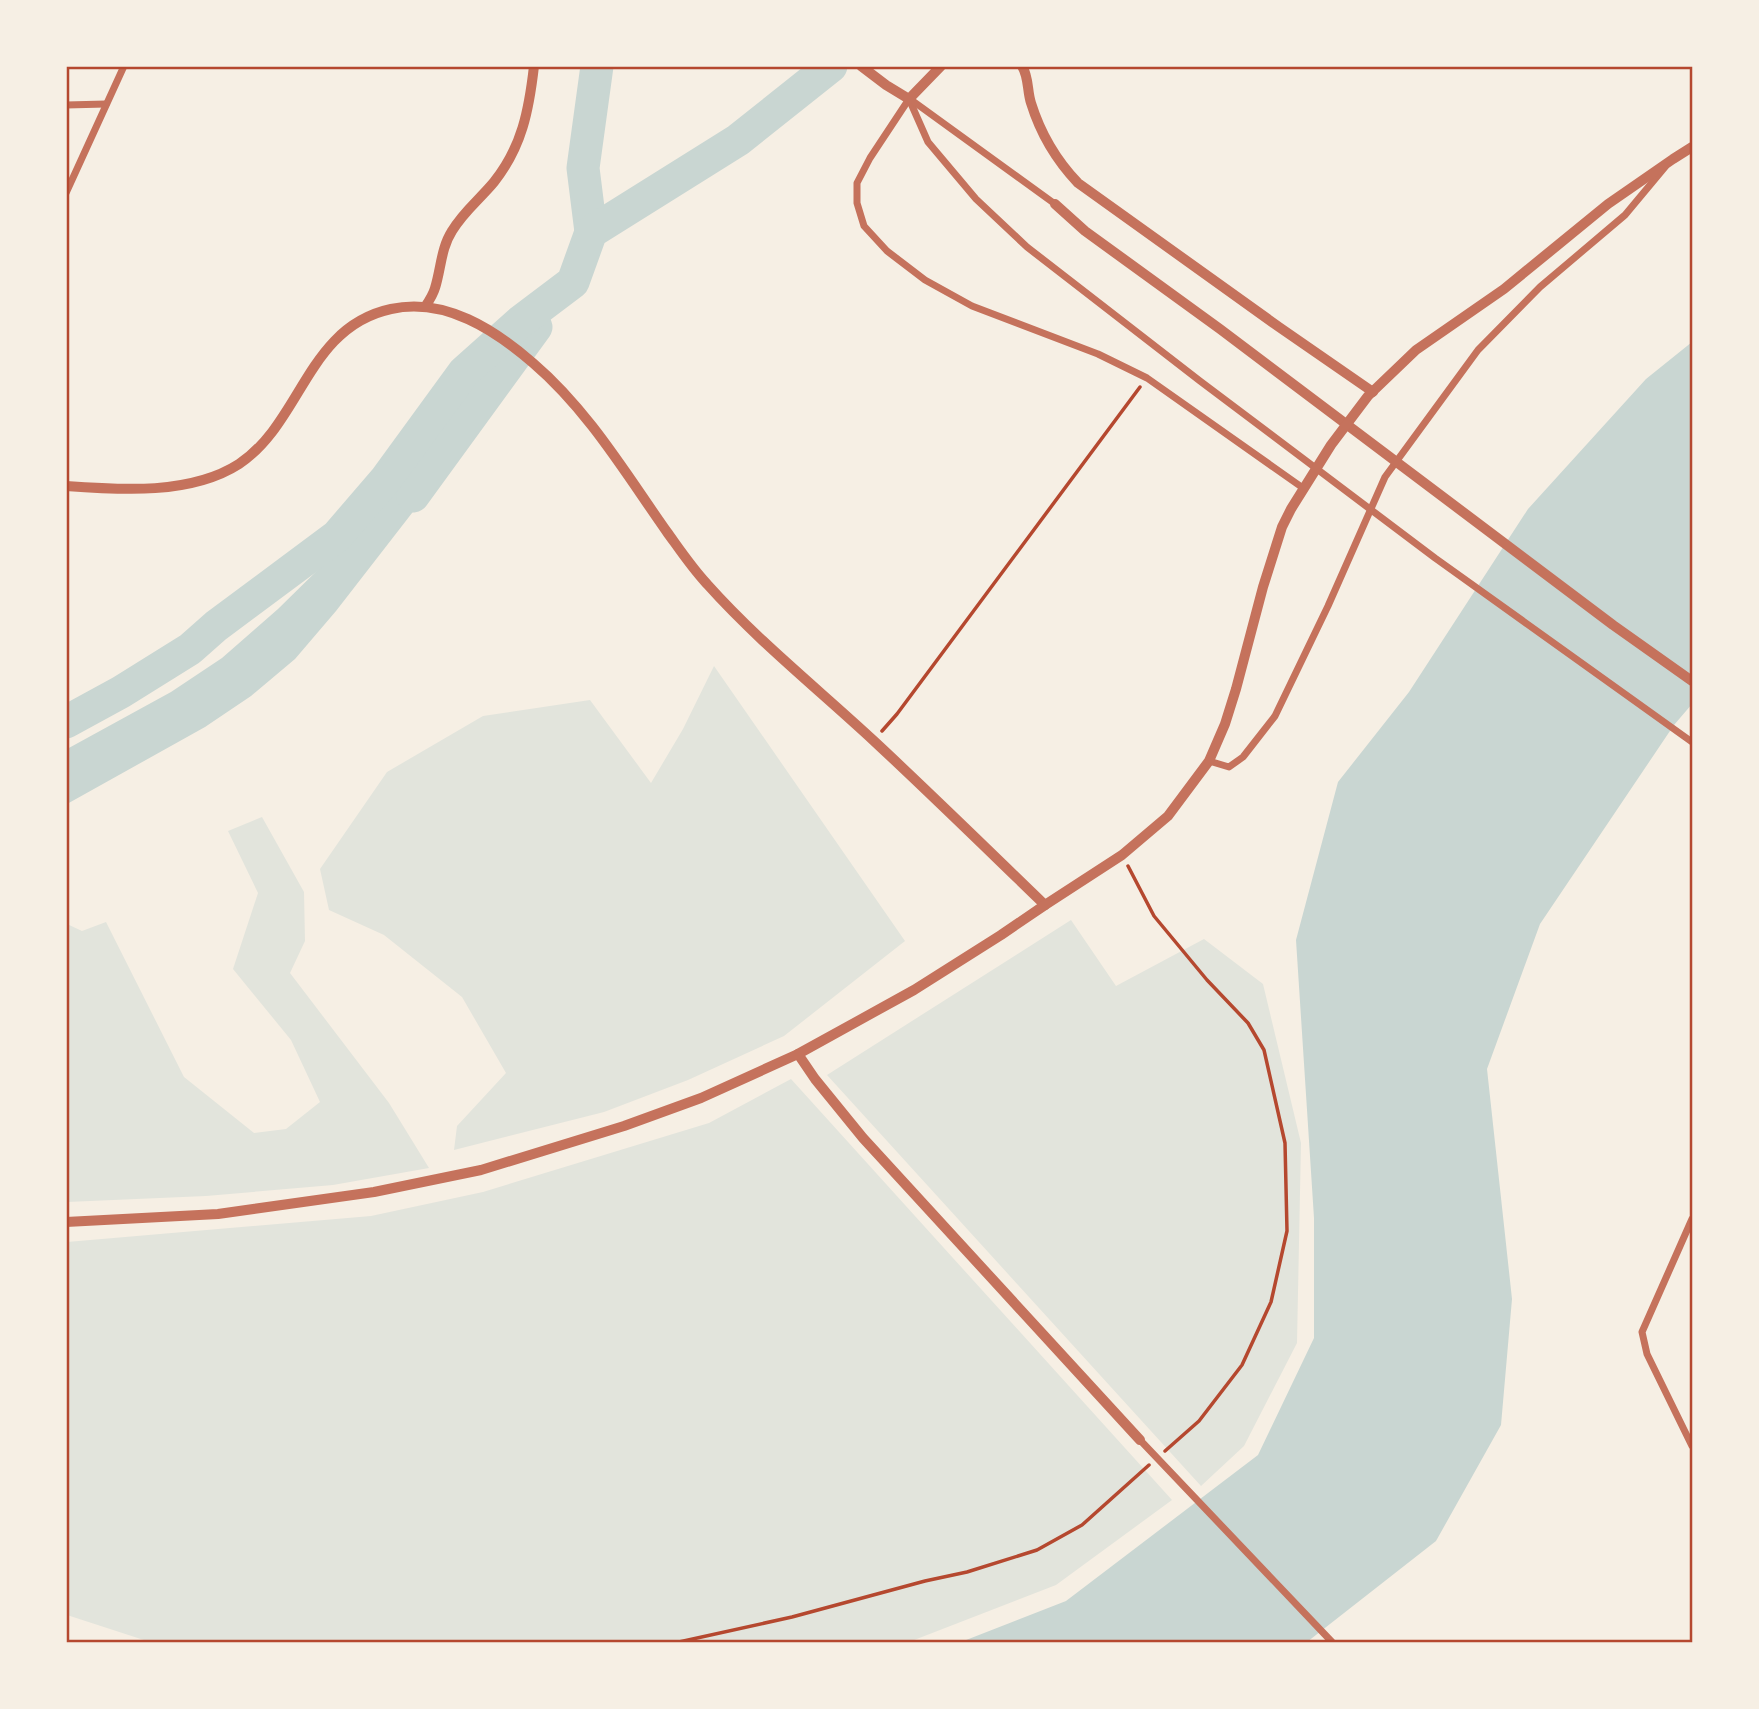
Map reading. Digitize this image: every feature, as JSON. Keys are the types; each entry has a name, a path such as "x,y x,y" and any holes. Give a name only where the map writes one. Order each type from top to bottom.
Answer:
{"street":[{"path":"66,193 124,66"},
{"path":"425,307 435,290 440,261 451,232 512,157 530,104 534,66"},
{"path":"861,66 1055,204 1085,231 1692,681"},
{"path":"941,66 909,99 870,158 858,183 857,203 864,226 887,251 925,280 972,306 1098,354 1147,378 1303,488"},
{"path":"1021,66 1026,72 1030,102 1038,120 1061,165 1078,183 1373,392"},
{"path":"909,99 928,142 976,199 1027,247 1435,558 1692,742"},
{"path":"66,105 106,104"},
{"path":"66,1222 218,1214 374,1192 481,1170 624,1126 688,1103 798,1054 914,990 1001,935 1122,855 1168,816 1209,761 1236,689 1282,527 1331,445 1373,392 1416,350 1504,289 1608,204 1692,147"},
{"path":"1209,761 1229,767 1257,742 1275,716 1328,606 1385,477 1478,350 1540,287 1625,215 1673,159"},
{"path":"66,486 112,489 167,487 212,477 241,462 267,437 324,351 362,319 394,308 425,307 456,314 486,328 533,363 589,422 706,583 746,624 874,740 1045,905"},
{"path":"798,1054 863,1138 1140,1440 1332,1643"},
{"path":"1692,1219 1642,1332 1647,1354 1692,1446"}],"path":[{"path":"874,740 897,715 1141,386"},
{"path":"1122,855 1154,916 1207,980 1248,1023 1264,1050 1285,1143 1287,1231 1271,1302 1242,1364 1199,1421 1160,1455"},
{"path":"679,1643 967,1572 1037,1550 1082,1525 1150,1464"}],"shaded area":[{"path":"1692,342 1692,704 1674,725 1540,924 1487,1069 1512,1299 1501,1425 1436,1541 1307,1642 961,1642 1066,1601 1258,1455 1314,1338 1314,1218 1296,940 1338,782 1409,692 1528,509 1646,379"},
{"path":"457,455 336,611 295,659 251,696 205,727 67,804 67,749 171,692 222,658 278,609 337,551 408,465"},
{"path":"714,666 905,941 784,1036 688,1080 604,1112 454,1150 457,1126 506,1073 462,997 384,935 329,910 320,869 387,772 483,716 590,700 651,783 683,729"},
{"path":"262,817 304,892 305,941 290,973 389,1103 429,1168 333,1185 206,1196 67,1202 67,924 82,931 106,922 184,1077 254,1133 286,1129 320,1102 291,1040 233,969 258,893 228,831"},
{"path":"1071,920 1116,986 1204,939 1263,984 1301,1143 1297,1343 1244,1446 1201,1486 827,1075"},
{"path":"791,1079 1172,1500 1056,1585 909,1642 150,1642 67,1615 67,1242 371,1216 483,1192 709,1123"}],"waterway":[{"path":"591,232 583,168 597,66"},
{"path":"66,722 190,649 216,626 337,536 386,479 464,372 520,322 573,282 591,232 738,140 831,66"},
{"path":"413,496 536,327"}]}
